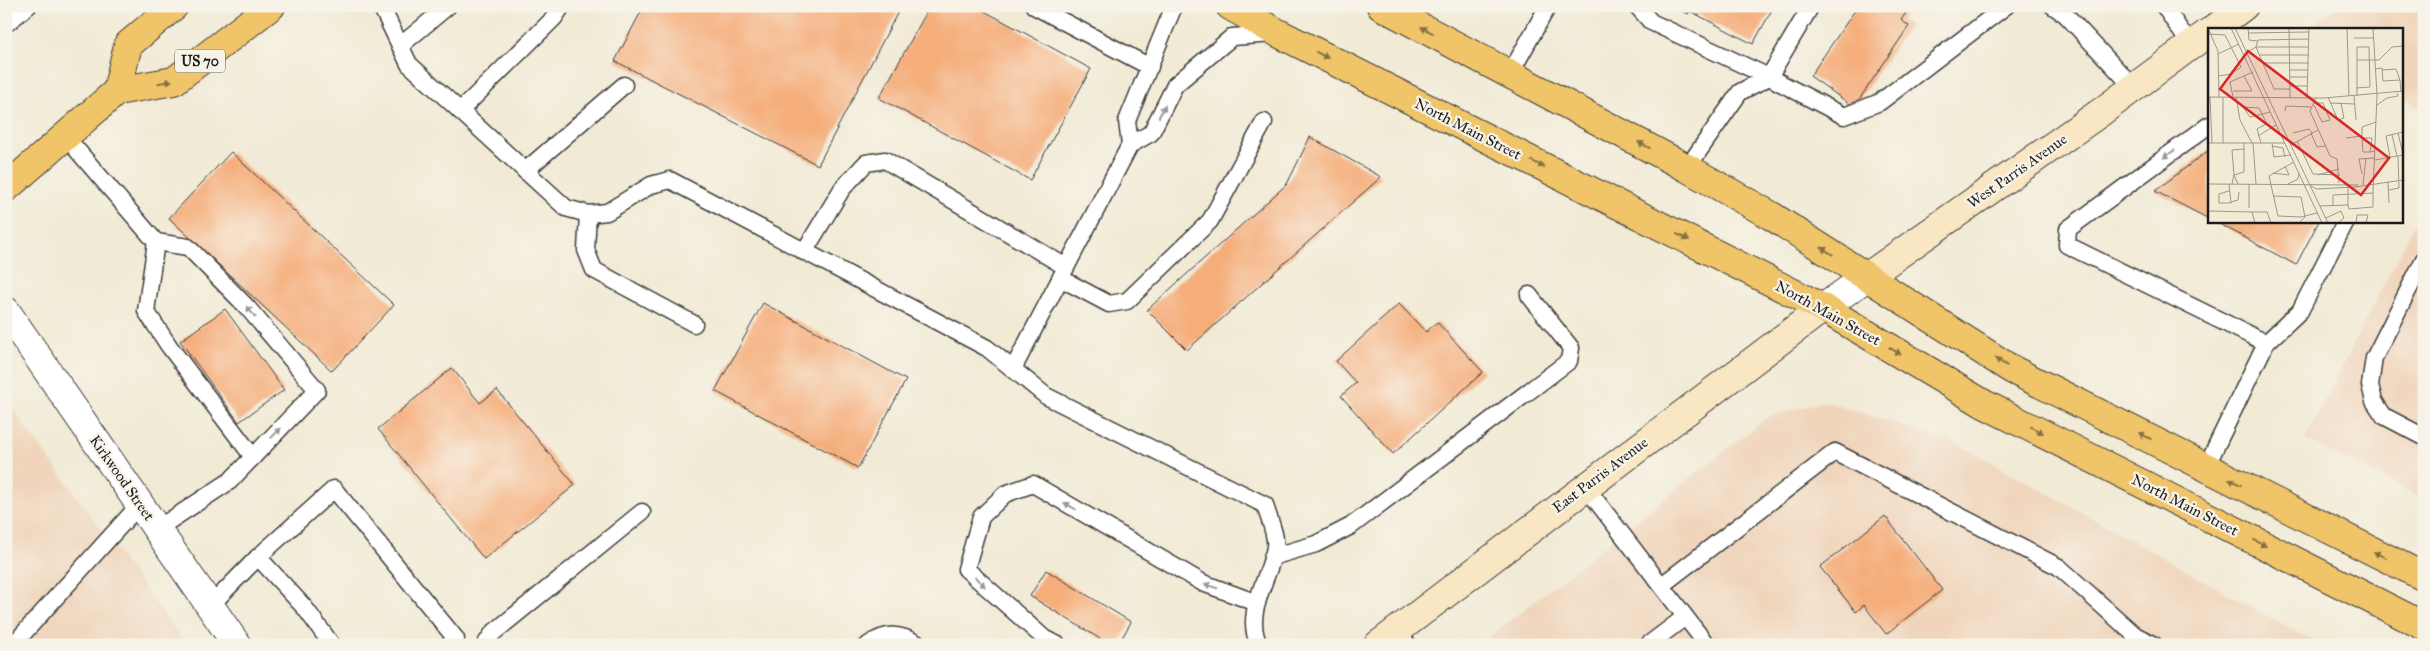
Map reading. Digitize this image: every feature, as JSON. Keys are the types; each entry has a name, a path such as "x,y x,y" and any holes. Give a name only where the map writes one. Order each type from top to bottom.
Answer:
{"main road":[{"path":"6,188 118,91 128,45 174,6"},
{"name":"US 70","path":"118,91 174,81 271,6"},
{"name":"North Main Street","path":"1230,6 1278,33 1824,308 1984,404 2424,626"},
{"path":"1386,7 1687,168 1770,215 2011,368 2424,577"}],"street":[{"name":"West Parris Avenue","path":"1824,308 2208,34"},
{"name":"East Parris Avenue","path":"1394,640 1585,486 1824,308"},
{"name":"Kirkwood Street","path":"6,311 237,645"}],"lane":[{"path":"6,24 28,6"},
{"path":"381,6 409,64 566,208 588,214 607,212 652,185 670,180 987,348 1046,396 1265,505 1276,544 1257,603 1254,620 1259,645"},
{"path":"400,46 448,6"},
{"path":"460,111 554,18 562,6"},
{"path":"1034,6 1150,66"},
{"path":"1130,145 1127,122 1174,6"},
{"path":"1510,74 1548,6"},
{"path":"1637,6 1651,22 1769,76 1844,116 1880,102 2006,6"},
{"path":"1687,168 1740,92 1769,76 1811,6"},
{"path":"2053,6 2065,14 2134,88"},
{"path":"2164,6 2218,27"},
{"path":"1013,369 1130,145 1151,133 1175,85 1232,37 1278,33"},
{"path":"525,171 624,85"},
{"path":"804,252 842,189 866,163 885,160 1063,272 1109,304 1127,301 1210,221 1264,122"},
{"path":"2208,126 2068,229 2067,245 2266,343"},
{"path":"65,136 156,242 188,247 247,307 317,390 230,481 157,528"},
{"path":"588,214 586,250 594,270 694,324"},
{"path":"2206,467 2266,343 2300,311 2345,222"},
{"path":"156,242 146,311 169,346 253,457"},
{"path":"2424,258 2374,358 2370,384 2374,401 2384,416 2424,436"},
{"path":"1272,557 1316,544 1351,526 1569,361 1571,348 1529,295"},
{"path":"1662,586 1836,452 2059,567 2135,635 2154,645"},
{"path":"1058,645 1045,639 966,569 981,517 1005,494 1032,484 1203,582 1257,603"},
{"path":"1585,486 1707,645"},
{"path":"210,606 258,557 334,489 456,643"},
{"path":"14,645 140,504"},
{"path":"485,645 493,633 642,512"},
{"path":"258,557 305,608 332,645"},
{"path":"1648,645 1686,617"},
{"path":"868,645 880,637 904,635 920,645"}],"shaded area":[{"path":"2339,6 2424,6 2424,110 2402,99 2402,28 2308,28"},
{"path":"2424,206 2424,499 2305,439"},
{"path":"6,400 186,645 6,645"},
{"path":"1825,401 1959,444 2320,645 1479,645 1768,417"}],"building":[{"path":"644,6 901,6 818,165 615,61"},
{"path":"930,6 975,6 1091,69 1030,180 879,98"},
{"path":"1672,6 1774,6 1753,44 1690,11 1688,14"},
{"path":"1858,6 1911,6 1901,20 1909,26 1854,107 1810,76"},
{"path":"1310,137 1381,177 1187,350 1147,310 1287,184"},
{"path":"2208,151 2208,218 2155,191"},
{"path":"231,152 394,305 332,371 169,218"},
{"path":"2216,222 2318,222 2296,265"},
{"path":"763,303 906,380 858,468 715,391"},
{"path":"1399,304 1426,332 1437,322 1483,372 1393,454 1341,396 1356,383 1336,361"},
{"path":"225,309 284,390 239,422 180,341"},
{"path":"452,368 480,403 497,390 575,485 484,559 378,429"},
{"path":"1885,516 1942,590 1886,634 1864,605 1856,612 1820,567"},
{"path":"1046,570 1131,622 1118,645 1110,645 1030,596"}]}
